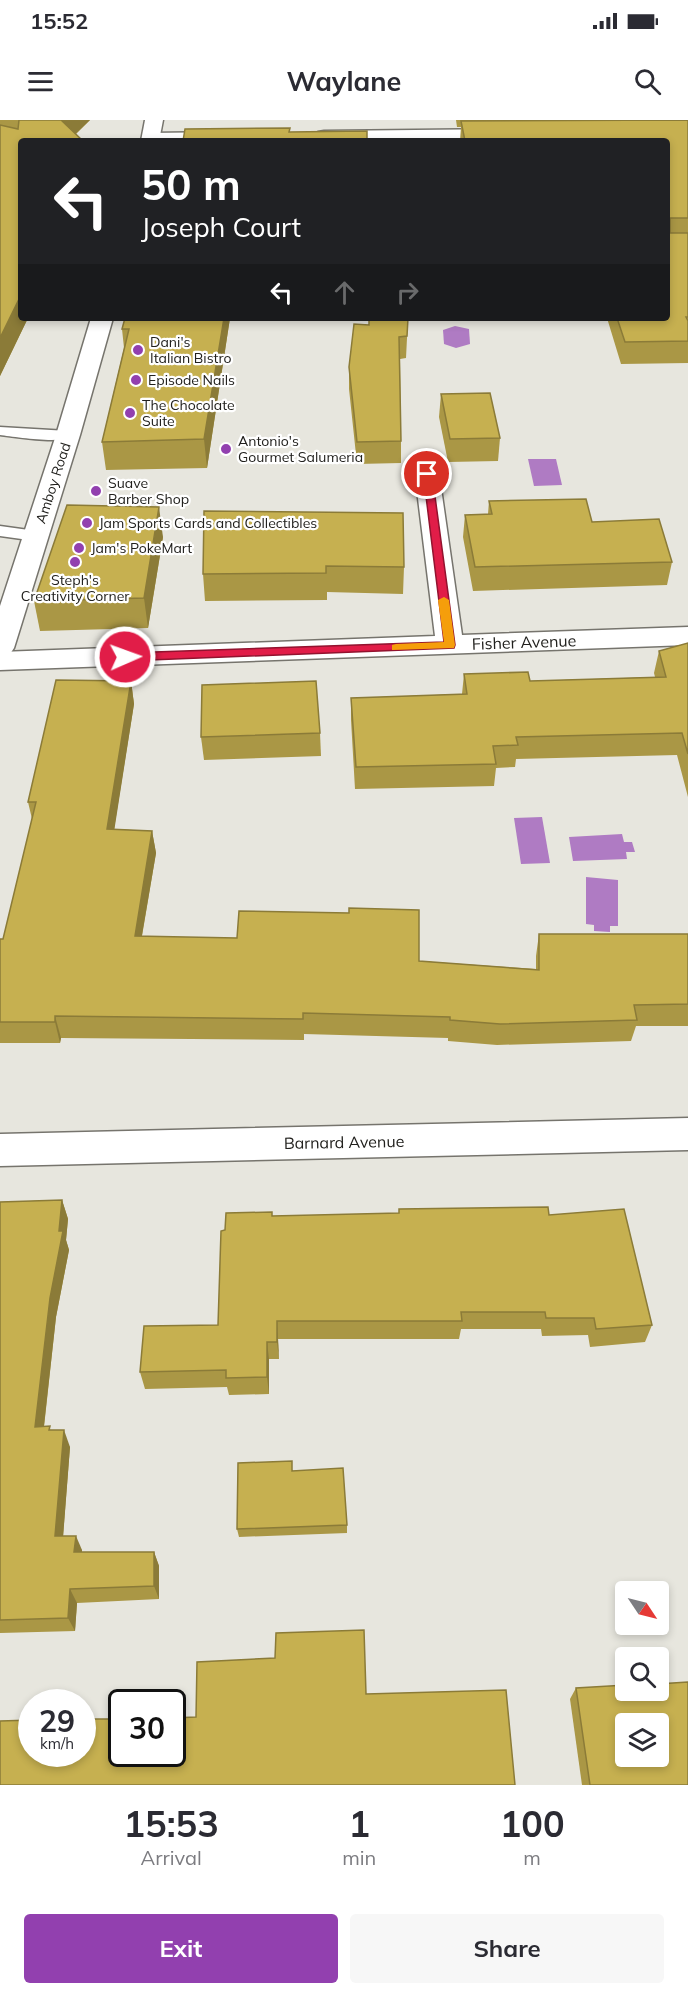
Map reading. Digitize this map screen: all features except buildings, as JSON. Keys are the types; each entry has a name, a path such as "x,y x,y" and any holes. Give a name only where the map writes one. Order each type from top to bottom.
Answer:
{"street":[{"path":"152,133 242,137"},
{"path":"312,136 524,134"},
{"name":"Amboy Road","path":"0,648 68,435 101,321"},
{"path":"427,474 450,645"},
{"name":"Fisher Avenue","path":"0,661 688,636"},
{"name":"Barnard Avenue","path":"0,1150 688,1134"}],"lane":[{"path":"0,430 25,434 68,435"},
{"path":"0,531 36,536"}],"shaded area":[{"path":"455,326 469,329 470,344 456,348 444,344 443,330"},
{"path":"528,459 556,459 562,485 534,486"},
{"path":"542,817 550,863 521,864 514,818"},
{"path":"622,834 624,842 632,842 635,852 626,852 627,859 573,861 569,837"},
{"path":"586,877 618,880 618,926 610,926 610,932 594,931 594,925 586,924"}],"slow traffic":[{"path":"396,647 450,645 444,600"}],"place":[{"name":"Dani's Italian Bistro","path":"138,350"},
{"name":"Episode Nails","path":"136,380"},
{"name":"The Chocolate Suite","path":"130,413"},
{"name":"Antonio's Gourmet Salumeria","path":"226,449"},
{"name":"Suave Barber Shop","path":"96,491"},
{"name":"Jam Sports Cards and Collectibles","path":"87,523"},
{"name":"Jam's PokeMart","path":"79,548"},
{"name":"Steph's Creativity Corner","path":"75,562"}],"route":[{"path":"125,657 450,645 427,474"}]}
